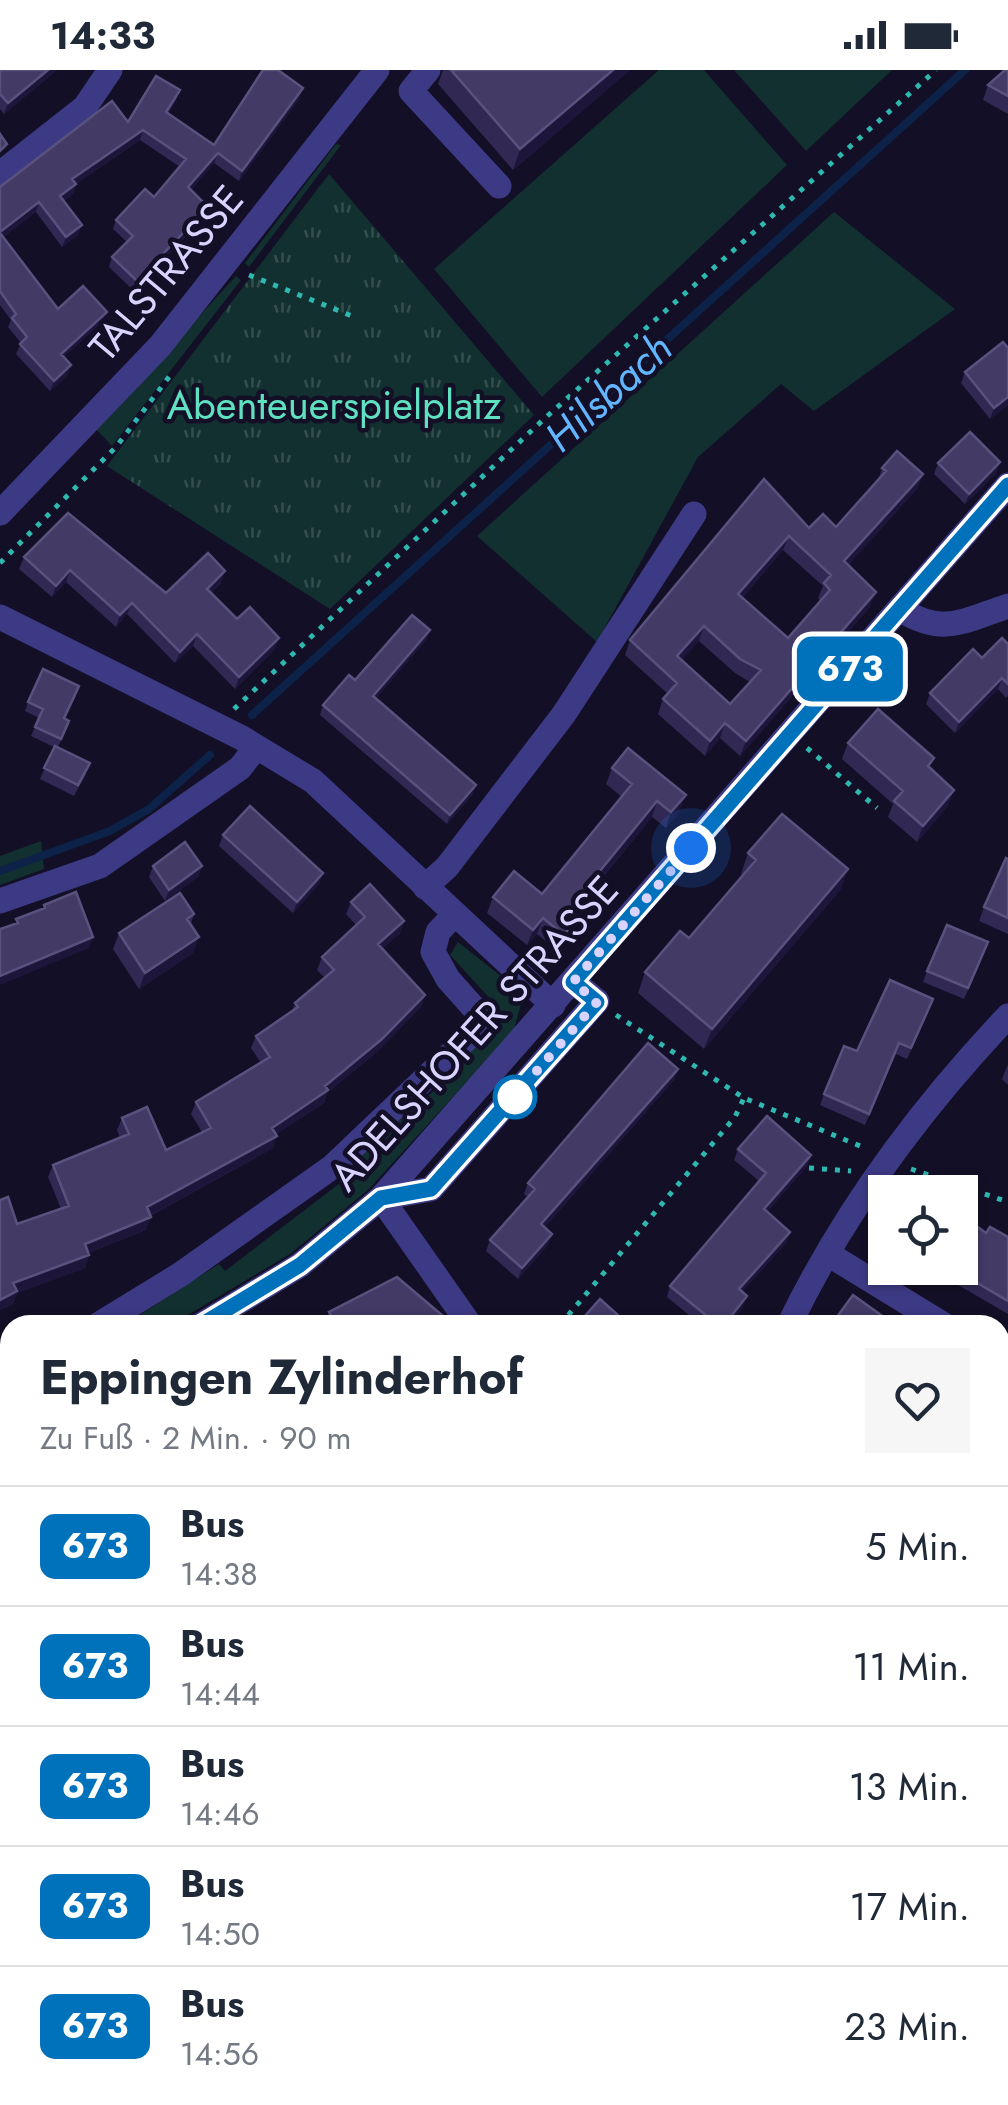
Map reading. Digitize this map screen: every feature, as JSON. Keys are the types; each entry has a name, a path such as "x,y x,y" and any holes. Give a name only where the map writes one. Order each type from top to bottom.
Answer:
{"street":[{"path":"0,174 85,106 110,70"},
{"path":"380,70 412,91 499,186"},
{"name":"TALSTRASSE","path":"0,513 160,346 380,70"},
{"path":"412,91 428,70"},
{"name":"ADELSHOFER STRASSE","path":"218,1315 300,1265 381,1198 1008,485"},
{"path":"424,887 447,867 564,714 694,514"},
{"path":"901,610 927,626 957,623 1008,606"},
{"path":"0,617 221,728 313,781 553,1006"},
{"path":"0,901 100,866 240,768 256,747"},
{"path":"114,1315 181,1274 332,1167 475,1031 481,1016 448,979 433,952 438,932 454,915"},
{"path":"463,1315 381,1198 431,1189 597,1002 573,982"},
{"path":"794,1315 828,1254 945,1082 1008,1016"},
{"path":"828,1254 928,1315"}],"path":[{"path":"221,728 228,714 544,419 936,70"},
{"path":"230,261 248,274 352,316"},
{"path":"792,735 877,808"},
{"path":"597,1002 674,1056 744,1098 890,1160 1008,1202"},
{"path":"568,1315 735,1117 744,1098"},
{"path":"810,1168 854,1172"}],"green space":[{"path":"659,70 704,70 787,165 542,397 434,269"},
{"path":"734,70 892,70 806,151"},
{"path":"336,144 341,145 249,267 245,263"},
{"name":"Abenteuerspielplatz","path":"329,174 534,415 330,609 107,466"},
{"path":"834,212 955,309 814,411 781,384 698,457 597,642 477,536"},
{"path":"236,276 241,280 112,446 96,429"},
{"path":"41,841 44,869 0,885 0,856"},
{"path":"458,942 511,984 521,1004 514,1030 368,1190 290,1254 188,1315 140,1315 219,1264 225,1271 361,1167 356,1157 437,1088 489,1032 495,1004 450,955"}],"building":[{"path":"0,70 48,70 8,103 0,94"},
{"path":"263,70 278,70 303,88 242,171 218,153 188,187 208,207 137,281 112,257 133,236 116,220 145,189 154,197 186,159 143,130 72,179 76,184 60,196 82,225 66,237 39,202 0,232 0,187 112,101 128,122 156,76 180,90 166,112 214,145"},
{"path":"451,70 613,70 520,149"},
{"path":"1008,70 1008,96 988,85"},
{"path":"0,233 58,309 83,286 107,312 61,354 71,365 54,381 20,344 27,337 12,318 16,314 0,291"},
{"path":"1003,342 1008,348 1008,397 994,408 965,372"},
{"path":"970,432 1000,462 969,494 938,463"},
{"path":"897,451 923,474 844,561 876,592 746,741 725,723 710,741 663,699 677,683 630,640 764,479 809,528 823,514 836,527 886,471 882,468","holes":["789,536 831,575 824,583 830,590 788,638 738,594","704,626 740,659 761,670 730,704 677,656"]},
{"path":"68,513 166,593 208,553 225,571 207,589 237,619 250,607 279,638 239,677 197,634 180,652 132,603 120,615 70,570 56,586 24,557"},
{"path":"412,615 430,630 373,696 476,785 450,815 323,705 349,675 355,680"},
{"path":"1002,638 1008,644 1008,684 1002,678 959,722 930,693 973,649 982,658"},
{"path":"43,669 79,686 64,718 69,721 61,739 35,727 43,709 28,702"},
{"path":"878,709 934,758 928,766 954,790 923,826 894,801 903,791 848,743"},
{"path":"55,746 90,763 78,785 44,768"},
{"path":"628,748 686,795 671,812 657,801 569,909 579,917 564,935 543,918 533,930 493,897 514,871 542,894 632,784 612,768"},
{"path":"250,806 323,873 297,902 223,835"},
{"path":"782,814 848,869 712,1029 645,972 680,931 689,938 756,860 748,853"},
{"path":"185,842 202,866 169,890 153,866"},
{"path":"1008,859 1008,918 984,907"},
{"path":"370,884 404,921 378,944 425,995 382,1039 325,1086 328,1090 272,1128 277,1136 147,1207 151,1217 85,1244 89,1255 13,1283 17,1291 0,1300 0,1200 8,1197 17,1224 69,1206 53,1165 129,1134 122,1118 147,1107 166,1150 211,1128 196,1102 270,1057 256,1036 298,1007 295,1003 334,970 322,957 365,917 351,902"},
{"path":"76,892 93,937 0,976 0,929"},
{"path":"180,893 194,914 187,919 199,937 145,973 119,933"},
{"path":"947,925 988,942 968,988 927,971"},
{"path":"890,980 933,999 911,1048 899,1043 869,1114 824,1094 844,1046 857,1051"},
{"path":"648,1043 678,1069 541,1224 552,1234 522,1268 490,1240 535,1189 528,1183"},
{"path":"767,1116 811,1155 764,1209 790,1232 739,1289 747,1296 732,1315 706,1315 670,1286 766,1173 738,1149"},
{"path":"978,1227 986,1233 990,1227 1008,1237 1008,1301 978,1283"},
{"path":"397,1277 442,1315 331,1315 329,1312"},
{"path":"853,1295 881,1315 838,1315"},
{"path":"600,1299 618,1315 586,1315"}],"waterway":[{"name":"Hilsbach","path":"252,715 965,70"},
{"name":"Hilsbach","path":"0,871 110,831 149,809 210,755"}],"bus line":[{"name":"673","path":"218,1315 300,1265 381,1198 431,1189 464,1156 597,1002 573,982 1008,485"}],"route":[{"path":"515,1097 508,1104 597,1002 573,982 691,848"}]}
